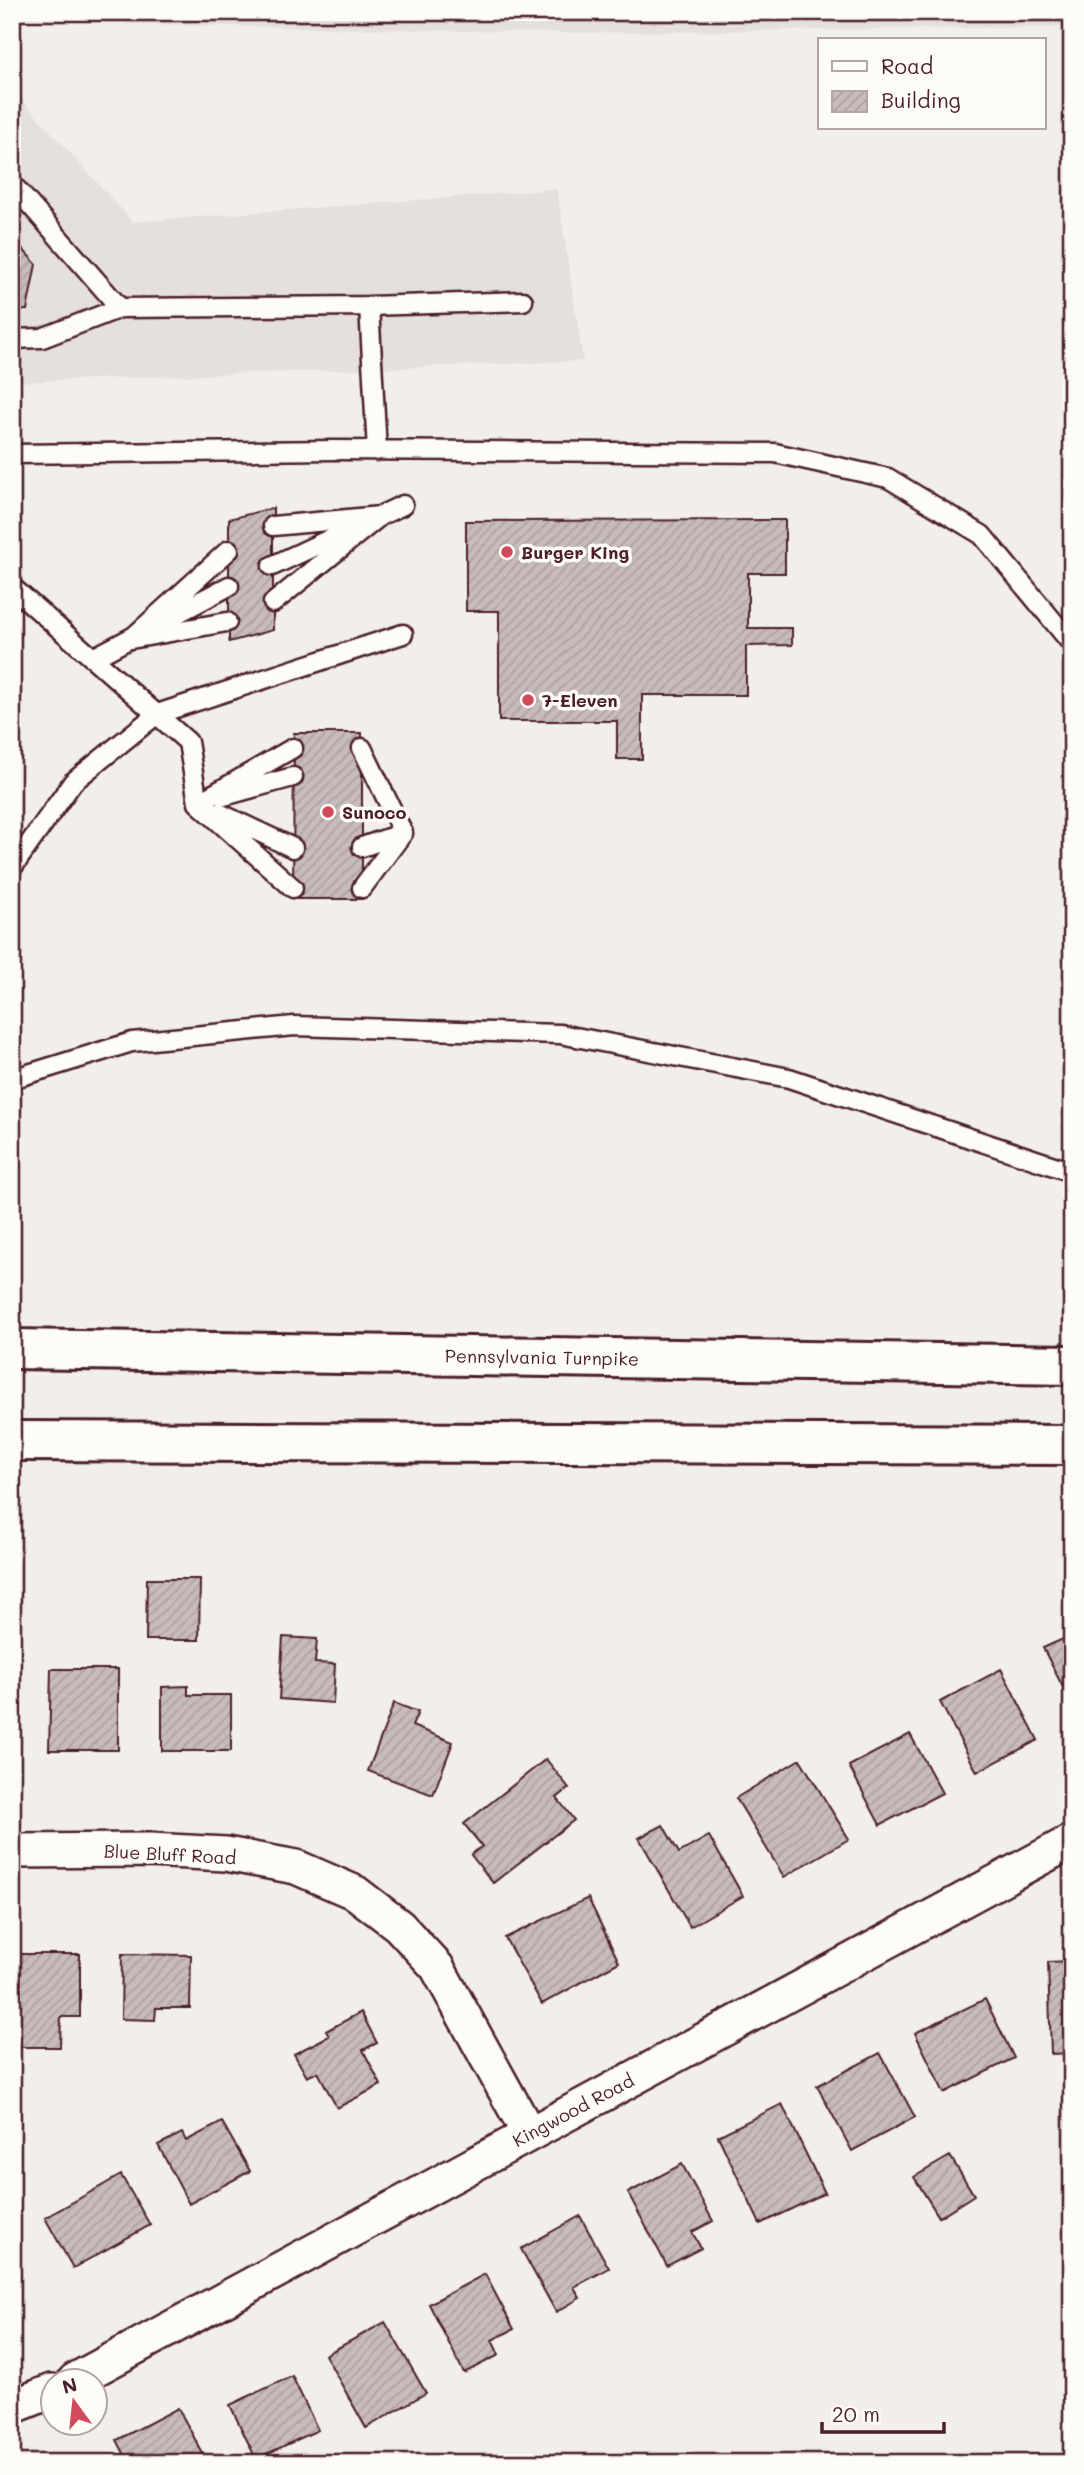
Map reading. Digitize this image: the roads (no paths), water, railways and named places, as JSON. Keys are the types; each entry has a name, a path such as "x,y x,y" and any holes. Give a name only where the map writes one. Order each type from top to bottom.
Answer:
{"highway":[{"name":"Pennsylvania Turnpike","path":"12,1349 1072,1365"},
{"path":"12,1441 1072,1445"}],"street":[{"name":"Kingwood Road","path":"103,2366 1072,1841"},
{"name":"Blue Bluff Road","path":"12,1851 150,1850 226,1854 296,1867 356,1894 399,1926 437,1967 529,2134"},
{"path":"12,2407 38,2397"}],"lane":[{"path":"12,184 120,308"},
{"path":"12,339 41,338 120,308 369,306 523,301"},
{"path":"369,306 377,451"},
{"path":"12,454 377,451 775,453 888,478 982,535 1072,644"},
{"path":"272,566 403,505"},
{"path":"273,526 380,516"},
{"path":"273,603 380,516"},
{"path":"131,639 229,550"},
{"path":"93,658 229,586"},
{"path":"12,587 187,742 198,803 293,888"},
{"path":"131,639 227,622"},
{"path":"12,868 73,782 158,714 403,634"},
{"path":"198,803 293,748"},
{"path":"362,748 403,833"},
{"path":"198,803 293,777"},
{"path":"362,777 403,833"},
{"path":"198,803 293,848"},
{"path":"362,848 403,833"},
{"path":"362,888 403,833"},
{"path":"12,1079 132,1042 295,1026 560,1034 789,1078 1072,1172"}],"place":[{"name":"Burger King","path":"507,552"},
{"name":"7-Eleven","path":"528,700"},
{"name":"Sunoco","path":"328,812"}]}
